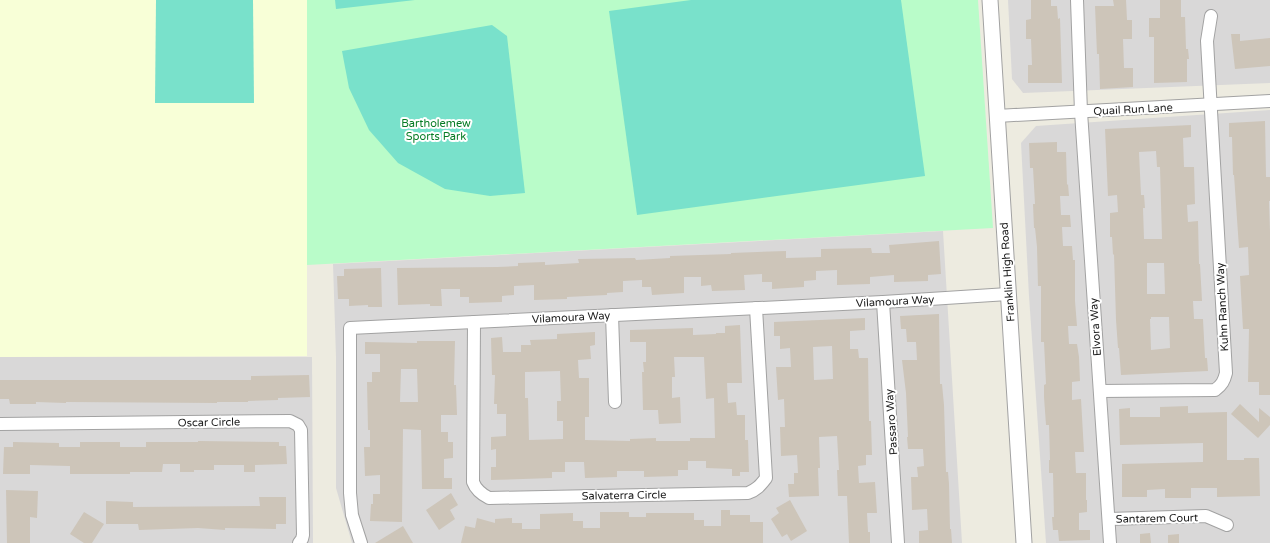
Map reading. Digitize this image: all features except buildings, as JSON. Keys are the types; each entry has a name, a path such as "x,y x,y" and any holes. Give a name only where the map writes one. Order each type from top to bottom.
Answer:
{"street":[{"name":"Franklin High Road","path":"990,0 1024,543"},
{"name":"Elvora Way","path":"1078,0 1081,112 1110,543"},
{"name":"Kuhn Ranch Way","path":"1100,391 1215,390 1221,386 1224,381 1226,373 1207,41 1212,16"},
{"name":"Quail Run Lane","path":"997,116 1270,101"},
{"name":"Vilamoura Way","path":"361,543 352,515 350,493 350,328 883,302 1008,294"},
{"name":"Passaro Way","path":"883,302 898,543"},
{"name":"Salvaterra Circle","path":"474,322 473,482 476,489 482,495 489,498 748,493 754,491 760,486 766,478 756,308"},
{"path":"612,315 615,402"},
{"name":"Oscar Circle","path":"0,424 290,421 298,425 301,430 303,535 302,540 299,543"},
{"name":"Santarem Court","path":"1109,519 1206,516 1227,525"}],"shaded area":[{"path":"0,0 307,0 307,356 0,357"},
{"path":"1008,0 1270,0 1270,83 1023,93 1012,79"},
{"path":"1270,110 1270,543 1046,543 1029,296 1021,143 1036,126"},
{"path":"943,231 962,543 352,543 336,488 336,357 333,264"},
{"path":"0,357 312,357 313,543 0,543"}],"green space":[{"path":"156,0 253,0 254,103 155,103"},
{"name":"Bartholemew Sports Park","path":"307,0 978,0 993,228 307,265"},
{"path":"335,0 415,0 336,9"},
{"path":"691,0 901,0 925,176 637,215 609,11"},
{"path":"492,25 507,36 525,193 490,196 445,189 398,163 369,130 349,88 342,51"}]}
